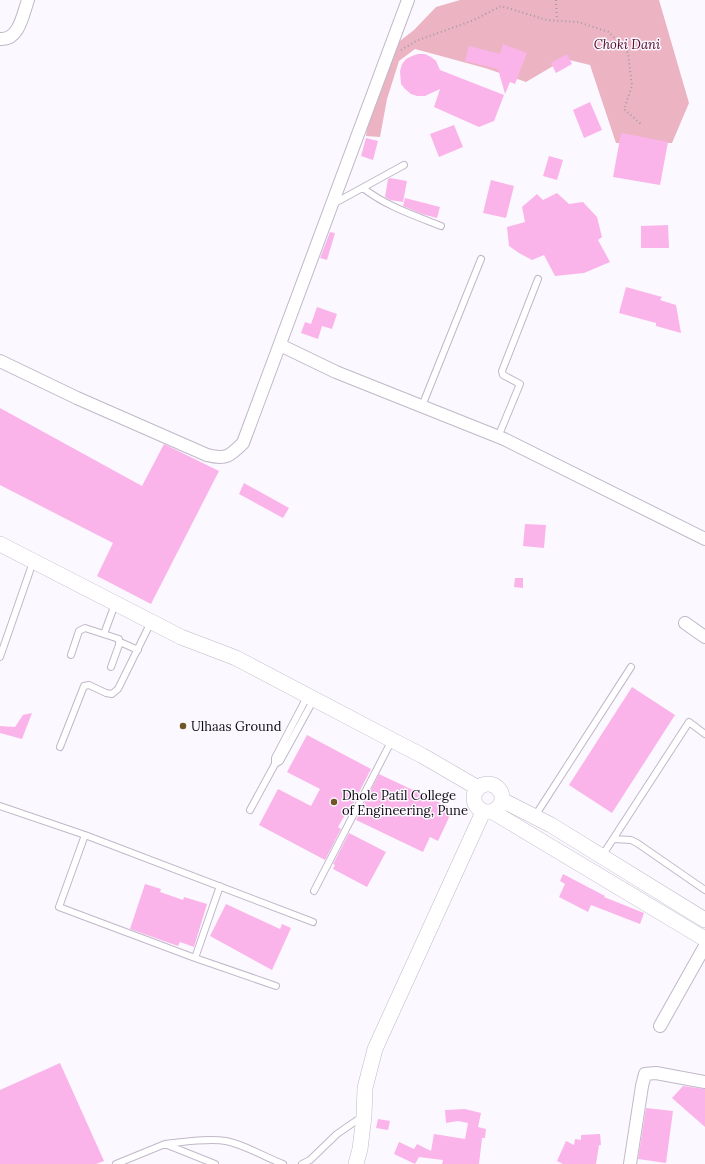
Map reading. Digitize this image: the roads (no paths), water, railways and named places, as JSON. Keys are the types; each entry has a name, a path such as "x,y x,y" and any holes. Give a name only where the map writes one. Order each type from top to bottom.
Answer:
{"street":[{"path":"0,39 6,39 12,36 19,26 28,0"},
{"path":"0,361 77,398 207,456 218,458 232,455 243,443 408,0"},
{"path":"280,345 336,372 498,437 705,539"},
{"path":"0,544 181,637 236,658 423,756 478,788"},
{"path":"686,623 705,637"},
{"path":"356,1164 360,1149 364,1116 365,1088 375,1049 488,812 500,806 502,800 502,793 496,785 486,783 478,788 474,796 476,806 488,812 705,939"},
{"path":"502,800 534,816 602,856 705,920"},
{"path":"660,1026 705,946"},
{"path":"630,1164 645,1074 656,1073 705,1082"}],"lane":[{"path":"332,205 404,165"},
{"path":"363,188 376,198 395,209 440,226"},
{"path":"422,406 481,259"},
{"path":"498,437 520,384 503,375 502,371 538,280"},
{"path":"0,657 33,561"},
{"path":"104,634 116,603"},
{"path":"60,747 84,686 89,685 106,693 112,694 118,689 152,621"},
{"path":"71,655 82,628 104,634 138,650"},
{"path":"111,667 120,642"},
{"path":"534,816 631,667"},
{"path":"250,810 275,764 280,761 311,697"},
{"path":"602,856 689,722 705,734"},
{"path":"314,891 392,740"},
{"path":"0,806 85,835 313,922"},
{"path":"85,835 59,907 195,958 276,986"},
{"path":"614,839 631,840 637,843 705,890"},
{"path":"195,958 220,886"},
{"path":"302,1164 310,1160 337,1134 364,1116"},
{"path":"116,1164 165,1144 212,1140 226,1141 242,1146 283,1164"},
{"path":"165,1144 215,1164"}],"place":[{"name":"Ulhaas Ground","path":"183,726"},
{"name":"Dhole Patil College of Engineering, Pune","path":"334,802"}],"park label":[{"name":"Choki Dani","path":"627,44"}]}
